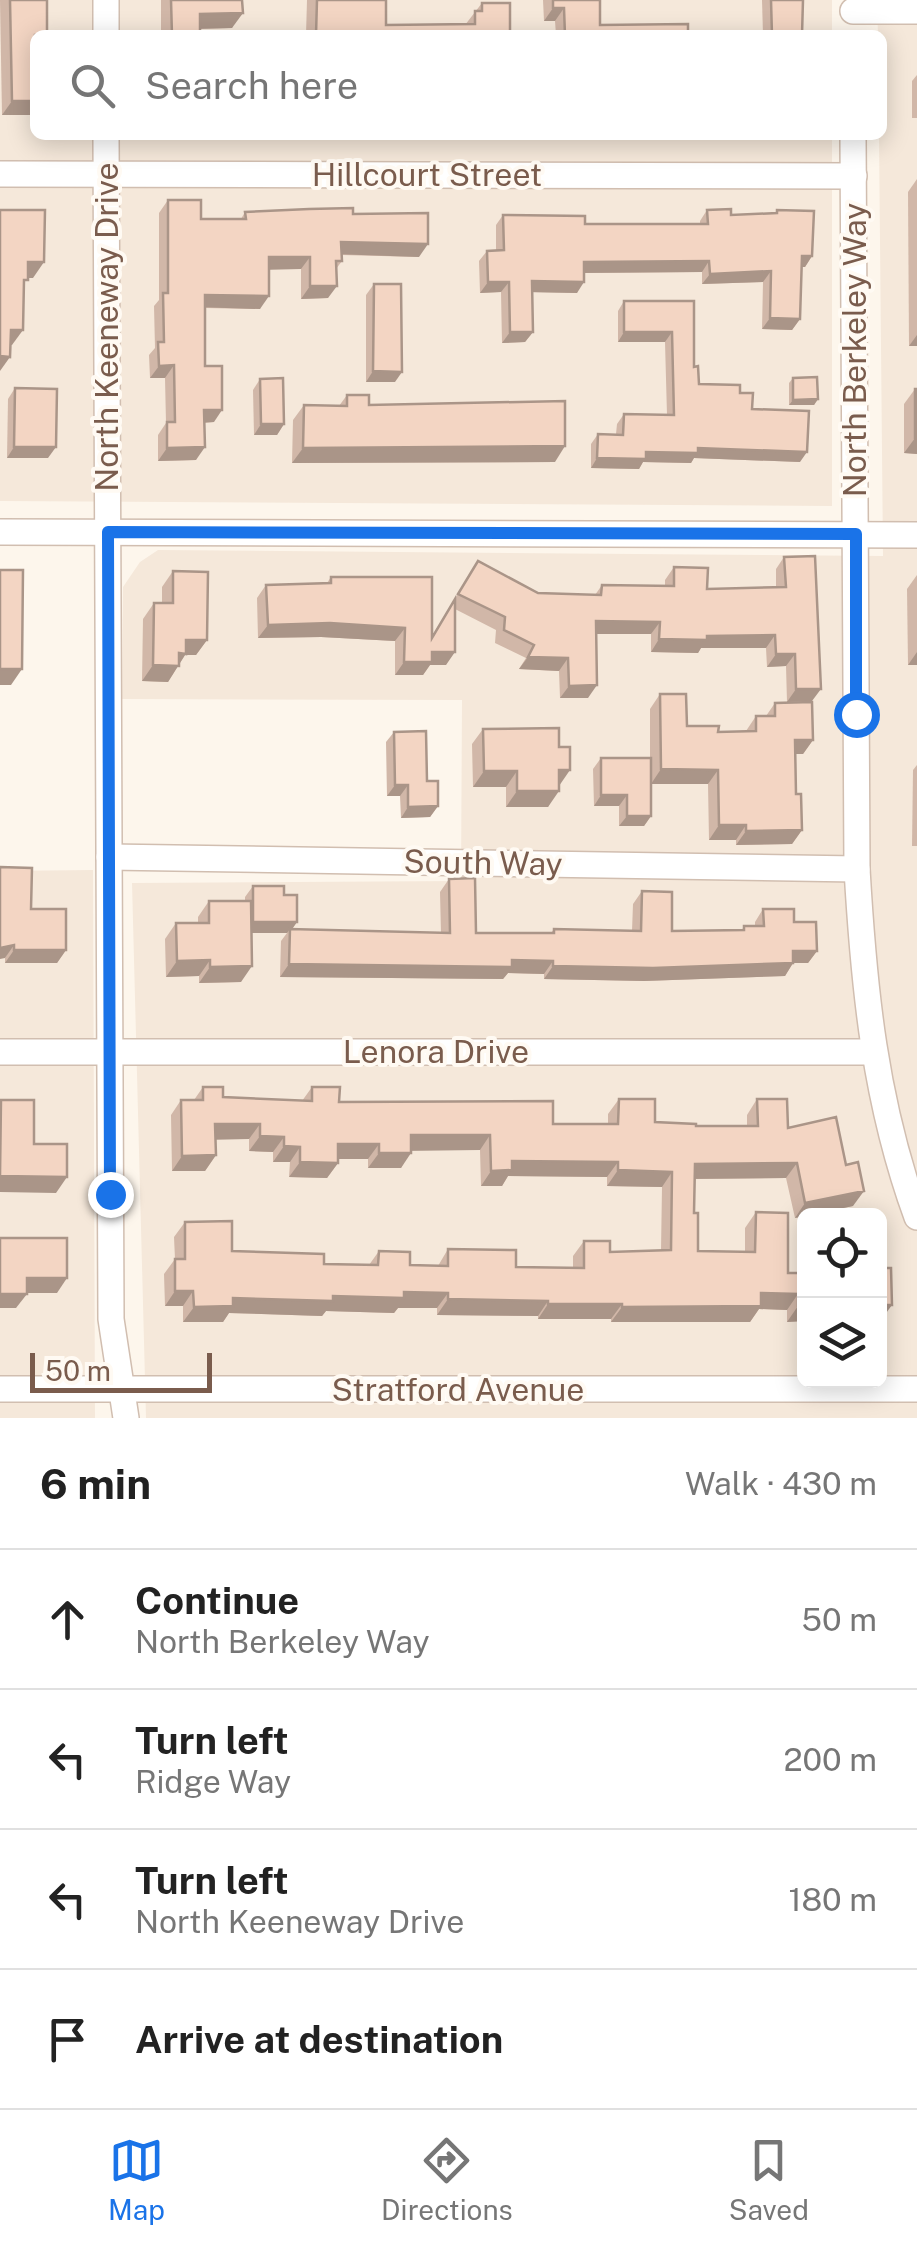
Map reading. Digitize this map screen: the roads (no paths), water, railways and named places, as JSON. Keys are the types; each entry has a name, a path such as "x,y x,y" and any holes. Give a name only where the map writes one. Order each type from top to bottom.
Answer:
{"street":[{"path":"106,0 106,30"},
{"path":"853,15 917,11"},
{"name":"North Keeneway Drive","path":"106,140 111,1319 126,1418"},
{"name":"North Berkeley Way","path":"854,140 857,869 873,1052 893,1139 917,1217"},
{"name":"Hillcourt Street","path":"0,174 854,176"},
{"path":"0,532 917,534"},
{"name":"South Way","path":"109,857 857,869"},
{"name":"Lenora Drive","path":"0,1052 873,1052"},
{"name":"Stratford Avenue","path":"0,1390 917,1389"}]}
